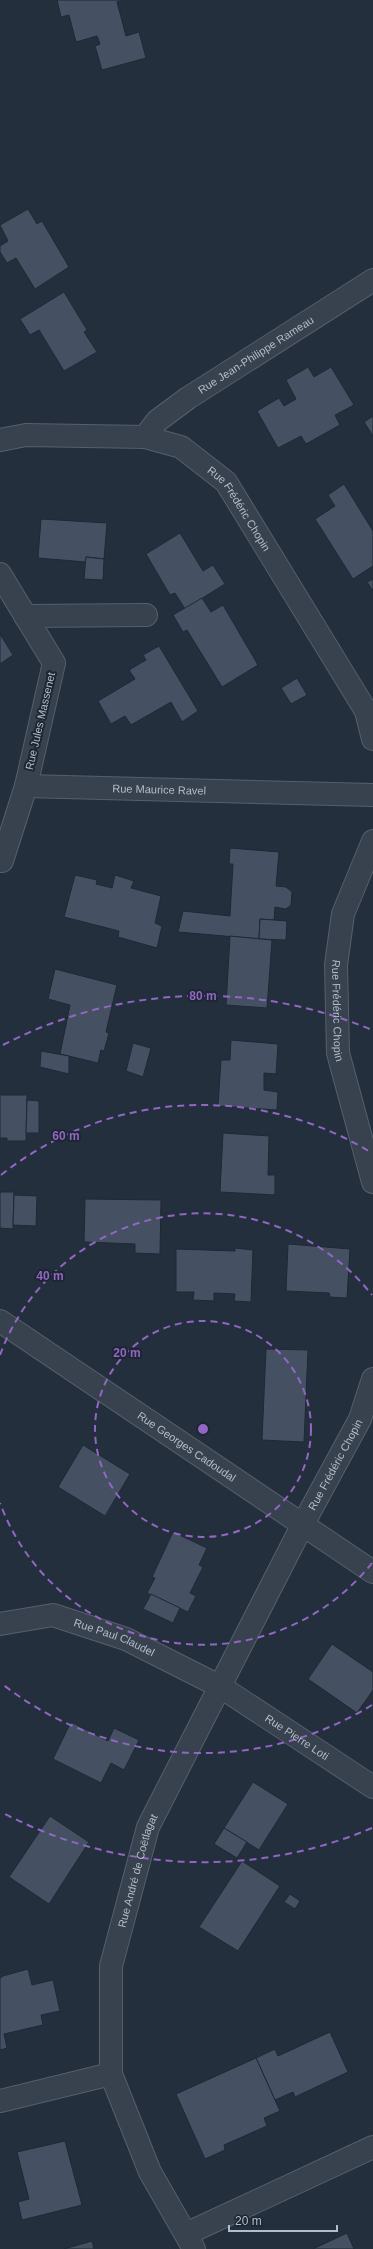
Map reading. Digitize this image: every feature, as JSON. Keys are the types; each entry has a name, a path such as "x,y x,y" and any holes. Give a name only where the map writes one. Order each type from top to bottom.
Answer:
{"street":[{"name":"Rue Jean-Philippe Rameau","path":"145,437 157,421 188,398 373,280"},
{"name":"Rue Frédéric Chopin","path":"0,440 26,435 145,437 181,447 226,482 366,711 373,739"},
{"name":"Rue Jules Massenet","path":"0,574 54,663 26,786"},
{"path":"26,616 146,615"},
{"path":"0,861 2,861 26,786"},
{"name":"Rue Maurice Ravel","path":"26,786 373,795"},
{"name":"Rue Frédéric Chopin","path":"373,841 343,914 336,965 338,1053 373,1182"},
{"name":"Rue Georges Cadoudal","path":"0,1321 302,1526 373,1572"},
{"name":"Rue Frédéric Chopin","path":"302,1526 360,1419 373,1379"},
{"name":"Rue André de Coëtlagat","path":"302,1526 221,1687 148,1827 111,1966 111,2074 150,2172 190,2241 373,2147"},
{"name":"Rue Paul Claudel","path":"0,1624 53,1615 126,1639 221,1687"},
{"name":"Rue Pierre Loti","path":"221,1687 373,1788"},
{"path":"0,2100 111,2074"}],"building":[{"path":"57,0 123,0 117,2 126,36 139,32 146,58 102,70 95,46 100,44 97,36 76,42 69,15 61,17"},
{"path":"28,209 37,224 42,221 69,267 35,289 16,258 7,263 0,252 0,246 8,241 0,225"},
{"path":"64,292 87,330 84,332 97,352 64,371 39,330 30,335 20,319"},
{"path":"308,367 314,377 331,367 354,405 335,415 340,425 306,444 301,436 278,448 257,411 279,398 284,406 296,399 286,380"},
{"path":"373,416 373,436 364,422"},
{"path":"344,484 373,531 373,566 353,579 315,519 335,506 328,495"},
{"path":"41,519 107,523 104,559 86,557 86,562 38,558"},
{"path":"180,533 203,571 213,565 225,584 185,609 175,593 170,595 146,554"},
{"path":"86,557 104,559 103,580 84,579"},
{"path":"373,579 373,591 367,582"},
{"path":"202,598 211,612 223,605 258,665 222,687 187,630 183,632 173,615"},
{"path":"0,634 13,655 0,664"},
{"path":"159,646 198,711 182,722 171,702 131,725 125,716 111,724 98,701 135,679 129,670 146,660 143,655"},
{"path":"297,678 307,695 291,704 281,688"},
{"path":"230,848 279,852 276,886 286,887 292,892 291,905 286,909 275,907 274,920 260,919 259,939 178,932 183,911 230,916 233,864 229,864"},
{"path":"75,875 97,880 96,884 112,888 115,875 134,881 131,888 161,896 155,923 162,926 157,948 118,937 119,931 64,917"},
{"path":"260,919 287,921 286,940 259,939"},
{"path":"230,936 272,940 267,1008 226,1005"},
{"path":"55,969 117,985 106,1032 109,1033 104,1051 101,1050 98,1063 60,1054 70,1005 48,999"},
{"path":"231,1040 278,1044 276,1074 264,1073 264,1090 278,1092 277,1110 218,1106 221,1060 230,1060"},
{"path":"133,1043 151,1048 143,1077 126,1071"},
{"path":"41,1051 69,1056 69,1074 40,1067"},
{"path":"0,1095 27,1095 26,1141 7,1141 7,1138 0,1138"},
{"path":"27,1100 39,1101 39,1133 26,1133"},
{"path":"223,1133 269,1136 268,1175 275,1175 275,1195 220,1192"},
{"path":"0,1192 14,1192 13,1229 0,1228"},
{"path":"14,1195 37,1196 36,1226 13,1225"},
{"path":"85,1199 161,1200 160,1254 135,1253 135,1244 84,1242"},
{"path":"288,1244 350,1249 347,1298 330,1297 329,1293 286,1291"},
{"path":"235,1248 253,1250 251,1302 234,1301 235,1294 214,1293 214,1301 193,1300 194,1292 176,1292 176,1249 235,1251"},
{"path":"266,1349 308,1350 304,1442 262,1440"},
{"path":"83,1445 130,1474 105,1516 58,1487"},
{"path":"173,1532 207,1548 199,1565 203,1567 190,1593 196,1596 188,1612 147,1593 155,1578 152,1577"},
{"path":"151,1594 180,1608 173,1623 143,1609"},
{"path":"332,1644 373,1672 373,1690 357,1713 308,1679"},
{"path":"71,1722 108,1741 114,1728 139,1740 124,1770 111,1763 101,1783 53,1759"},
{"path":"253,1782 288,1804 259,1850 224,1828"},
{"path":"50,1816 89,1842 49,1904 9,1877"},
{"path":"224,1828 247,1842 237,1858 214,1844"},
{"path":"242,1861 280,1886 238,1951 199,1927"},
{"path":"290,1894 300,1901 295,1909 284,1902"},
{"path":"28,1969 32,1985 53,1980 60,2011 41,2015 43,2025 4,2034 7,2048 0,2050 0,1978"},
{"path":"330,2032 348,2072 295,2097 293,2092 275,2100 256,2058 275,2049 278,2056"},
{"path":"256,2058 280,2111 264,2118 267,2126 224,2145 225,2150 205,2159 176,2094"},
{"path":"65,2141 82,2205 22,2220 18,2202 29,2199 17,2152"},
{"path":"347,2233 354,2249 313,2249"},
{"path":"92,2241 94,2249 64,2249"}]}
